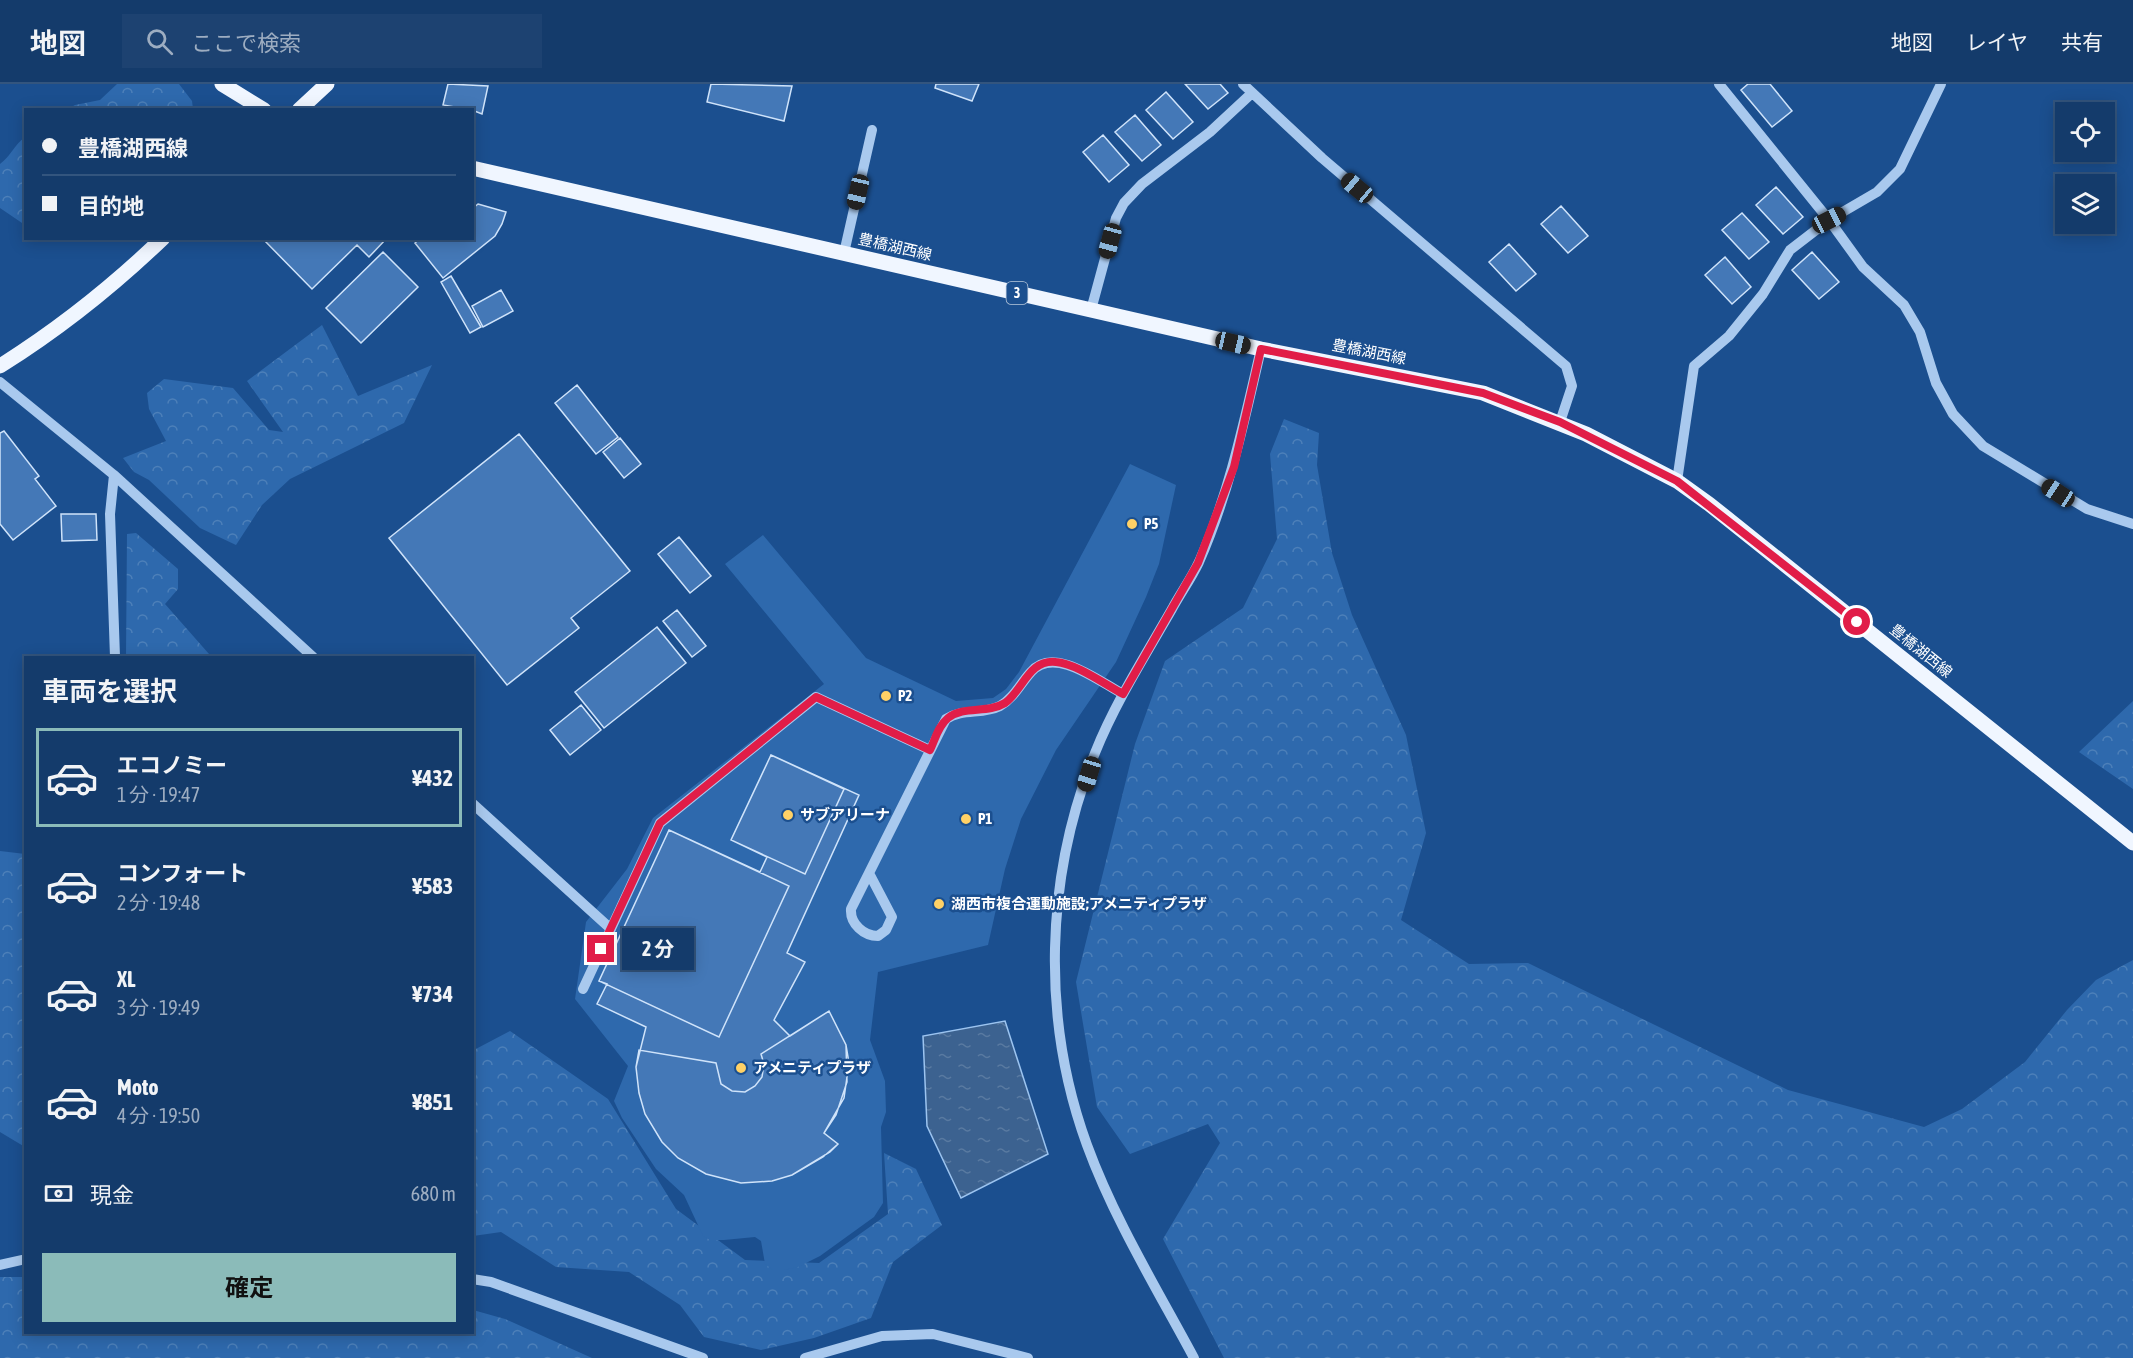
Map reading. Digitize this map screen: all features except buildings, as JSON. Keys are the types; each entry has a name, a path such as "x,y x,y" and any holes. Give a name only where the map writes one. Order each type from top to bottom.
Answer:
{"main road":[{"path":"222,84 261,108"},
{"path":"301,108 327,84"},
{"name":"豊橋湖西線","path":"474,168 1261,349 1483,393 1560,422 1677,481 2133,843"},
{"path":"0,366 57,330 128,272 161,240"}],"street":[{"path":"1243,84 1322,158 1566,366 1572,386 1560,422"},
{"path":"1719,84 1829,220 1863,267 1904,305 1920,332 1936,383 1953,414 1983,446 2087,509 2133,524"},
{"path":"1677,481 1694,366 1729,336 1763,294 1790,250 1829,220 1877,192 1900,169 1941,84"},
{"path":"1091,310 1116,218 1124,203 1142,184 1210,132 1252,93"},
{"path":"844,253 872,130"},
{"path":"1194,1358 1110,1198 1087,1145 1062,1062 1053,971 1064,856 1095,754 1123,694 1198,563 1234,467 1261,349"},
{"path":"0,382 114,475 312,656"},
{"path":"114,475 110,514 115,656"},
{"path":"870,875 892,917 886,930 878,936 866,935 851,915 856,896 870,875 946,719 963,711 997,707 1014,696 1031,671 1044,663 1055,662 1068,665 1123,694"},
{"path":"583,989 660,823 816,697 930,750"},
{"path":"474,805 611,928"},
{"path":"0,1265 24,1259"},
{"path":"474,1279 491,1282 703,1358"},
{"path":"805,1358 882,1336 933,1334 1028,1358"}],"green space":[{"path":"117,84 179,84 192,101 193,108 70,108 100,100"},
{"path":"24,138 24,224 0,208 0,164"},
{"path":"322,325 358,396 432,365 404,423 290,479 262,505 236,545 200,528 149,480 134,472 123,458 166,441 149,409 147,393 164,379 233,388 269,430 283,432 247,381"},
{"path":"1284,419 1319,433 1317,465 1332,553 1352,615 1406,735 1426,833 1401,920 1469,964 1528,963 1788,1090 1924,1127 1962,1109 2025,1062 2067,1010 2096,980 2133,960 2133,1358 1224,1358 1163,1239 1220,1143 1208,1124 1130,1154 1097,1107 1076,982 1135,744 1165,661 1243,608 1277,539 1270,454"},
{"path":"1130,464 1176,485 1159,564 1116,662 1056,750 1021,819 1005,869 988,945 878,972 870,1040 885,1081 886,1112 881,1127 883,1203 874,1217 820,1256 798,1267 784,1270 773,1270 765,1264 761,1241 755,1237 710,1240 703,1236 684,1195 656,1169 622,1118 614,1101 628,1066 575,999 586,922 627,869 653,818 824,684 725,564 763,535 866,658 956,701 993,698 1006,689 1019,672"},
{"path":"136,533 178,569 178,589 165,604 209,656 126,656 127,534"},
{"path":"2133,701 2133,789 2079,752"},
{"path":"0,851 24,854 24,1146 0,1132"},
{"path":"510,1031 608,1099 676,1209 745,1260 819,1263 888,1214 884,1153 916,1169 942,1225 893,1262 871,1318 814,1338 761,1350 704,1337 680,1305 629,1272 556,1267 501,1232 474,1236 474,1050"},
{"path":"0,1277 24,1277 24,1334 474,1334 474,1310 505,1319 592,1358 0,1358"}],"water":[{"path":"1005,1021 1048,1154 961,1198 927,1126 923,1036"}],"place":[{"name":"P5","path":"1132,524"},
{"name":"P2","path":"886,696"},
{"name":"サブアリーナ","path":"788,815"},
{"name":"P1","path":"966,819"},
{"name":"湖西市複合運動施設;アメニティプラザ","path":"939,904"},
{"name":"アメニティプラザ","path":"741,1068"}],"route":[{"path":"601,949 660,823 816,697 930,750 946,719 963,711 985,710 1006,702 1014,696 1031,671 1044,663 1059,662 1068,665 1123,694 1198,563 1234,467 1261,349 1483,393 1560,422 1677,481 1857,622"}]}
